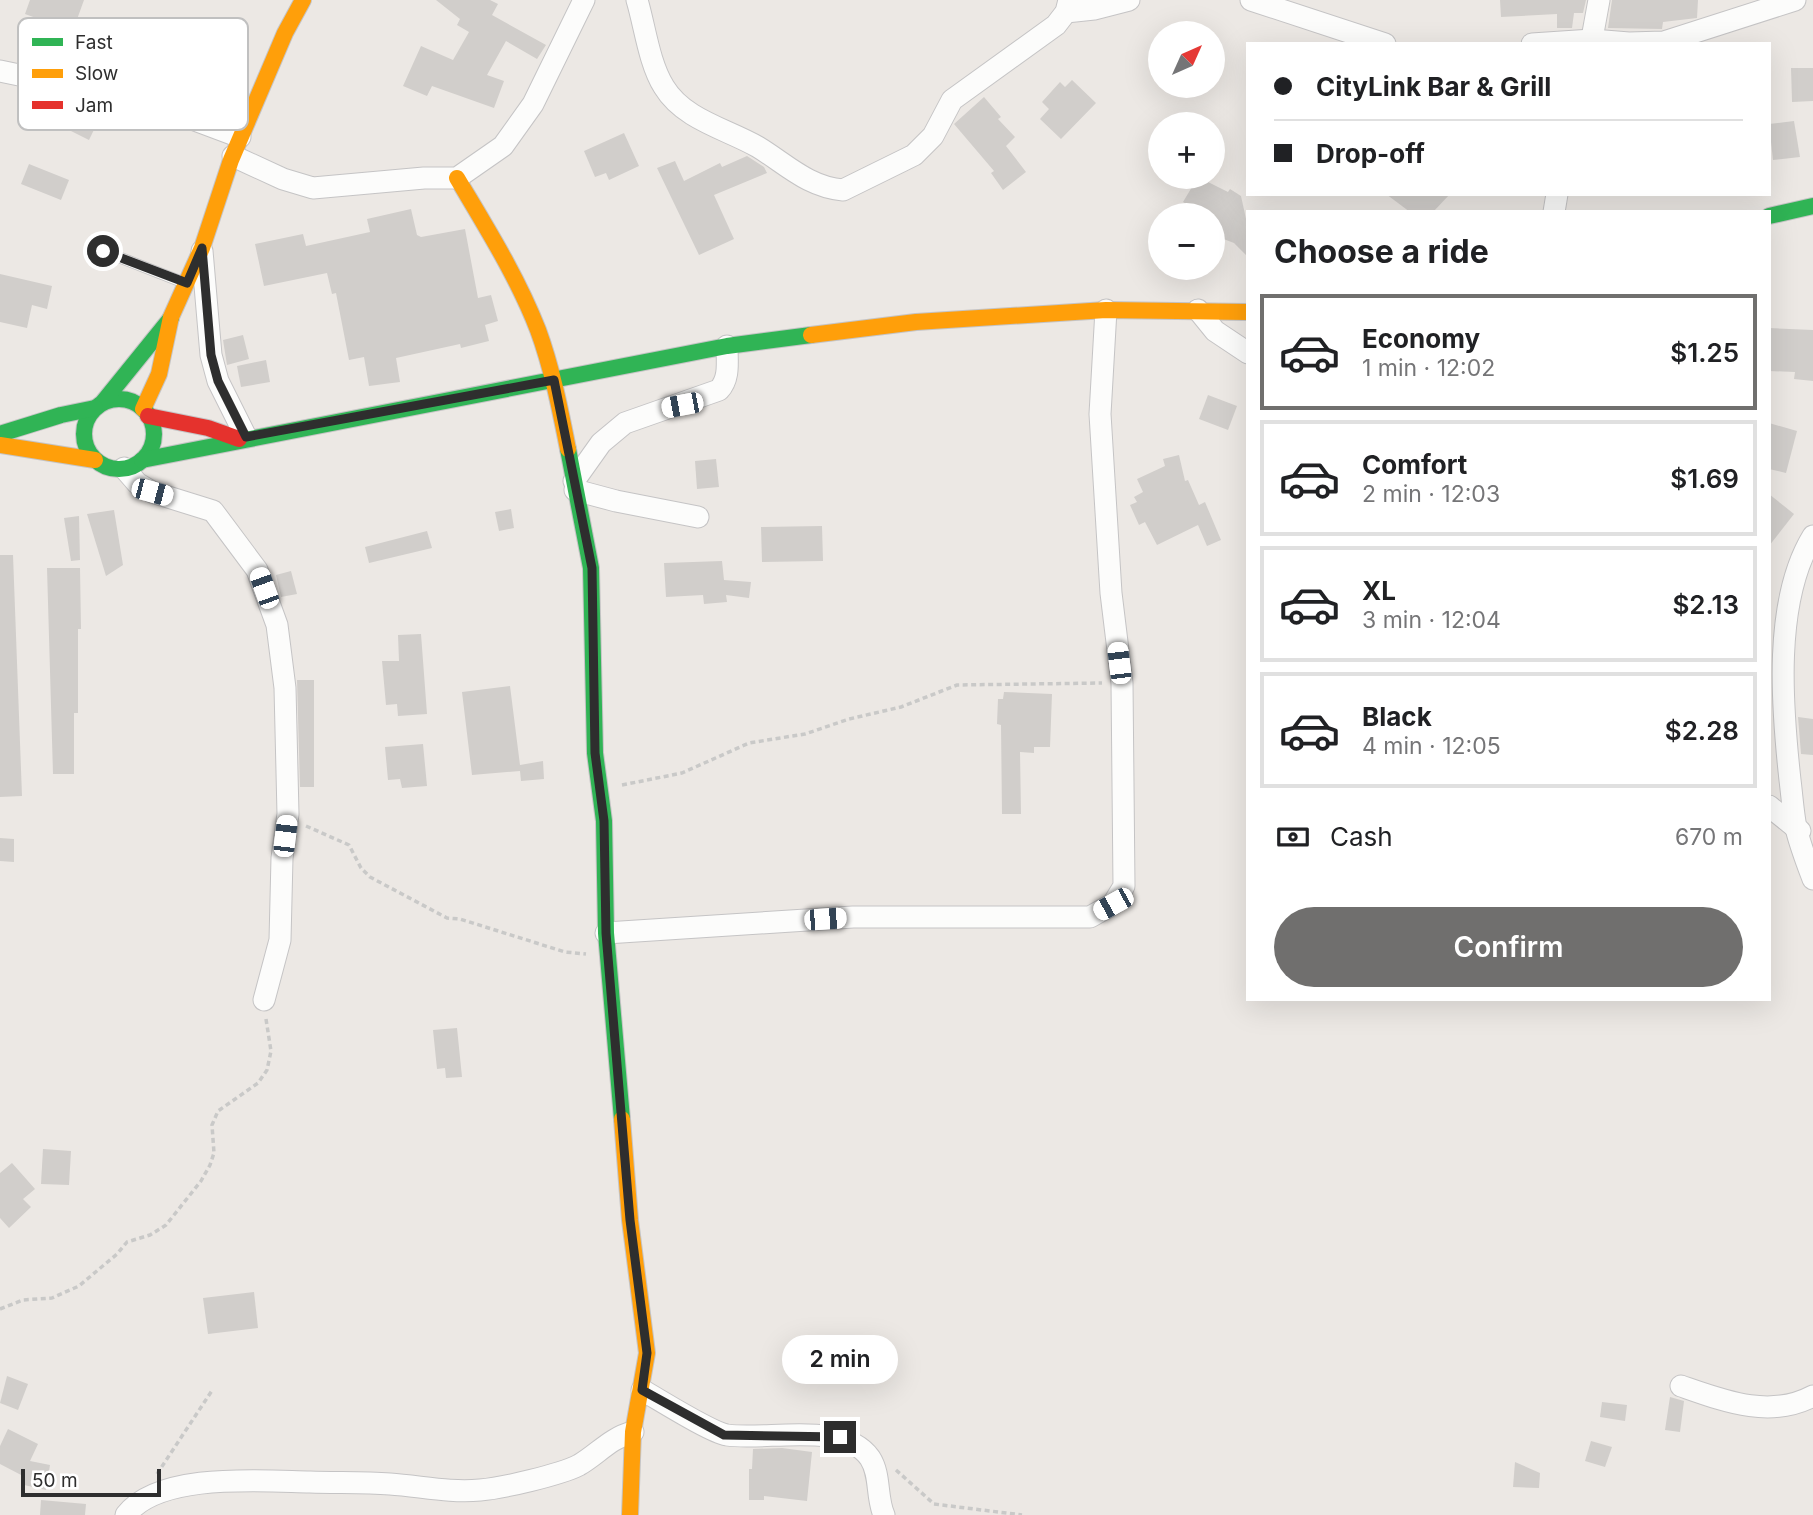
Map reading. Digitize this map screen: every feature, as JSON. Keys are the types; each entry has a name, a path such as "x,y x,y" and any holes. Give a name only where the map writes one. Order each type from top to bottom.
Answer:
{"street":[{"path":"248,121 285,33 303,0"},
{"path":"199,130 237,147 283,179 313,188 424,178 457,178 502,146 533,104 584,0"},
{"path":"637,0 663,86 675,102 699,119 757,147 806,181 843,190 914,155 933,136 952,100 1056,25 1068,6 1087,10 1129,0"},
{"path":"1251,0 1379,42"},
{"path":"1591,42 1599,0"},
{"path":"1664,42 1795,0"},
{"path":"0,71 18,75"},
{"path":"133,464 148,453 154,434 146,412 159,374 171,317 202,248 244,130"},
{"path":"457,178 501,252 537,328 554,380 592,568 598,789 604,821 606,933 630,1220 647,1353 633,1432 630,1515"},
{"path":"1771,216 1813,205"},
{"path":"202,248 211,355 218,381 243,438"},
{"path":"606,933 853,917 1090,917 1113,904 1124,886 1122,683 1111,593 1100,414 1107,310"},
{"path":"0,445 95,460 113,468 243,438 727,346 916,322 1107,310 1246,312"},
{"path":"1198,310 1215,331 1246,352"},
{"path":"95,460 85,443 85,424 171,317"},
{"path":"574,485 601,443 625,423 719,390 725,384 727,375 727,346"},
{"path":"0,434 124,399 146,412 243,438"},
{"path":"133,464 137,483 152,492 213,511 257,570 277,625 287,723 288,814 282,858 280,940 264,1000"},
{"path":"574,485 616,501 698,517"},
{"path":"1813,536 1798,566 1786,641 1785,710 1796,828 1813,879"},
{"path":"1771,808 1813,841"},
{"path":"1681,1386 1762,1409 1782,1407 1813,1396"},
{"path":"642,1390 724,1435 840,1437 857,1446 869,1457 875,1468 884,1515"},
{"path":"126,1515 131,1508 147,1498 181,1487 242,1480 390,1484 442,1490 502,1487 575,1466 618,1436 633,1432"}],"lane":[{"path":"103,251 187,283"}],"path":[{"path":"598,789 682,773 748,743 805,734 849,719 901,707 957,685 1122,683"},
{"path":"304,822 313,831 326,833 349,845 361,868 379,883 447,918 460,919 565,951 608,959"},
{"path":"0,1309 23,1300 52,1298 79,1286 117,1254 127,1241 150,1235 166,1225 201,1181 210,1165 214,1153 212,1125 218,1111 258,1083 267,1070 271,1051 264,1000"},
{"path":"147,1498 160,1469 213,1389"},
{"path":"869,1457 901,1473 934,1504 1022,1515"}],"building":[{"path":"30,0 84,0 78,18 36,18 25,14"},
{"path":"436,0 490,0 498,4 492,15 546,45 537,59 506,41 487,75 504,81 494,108 432,86 427,96 403,86 421,46 453,60 469,32 457,25 460,19"},
{"path":"1500,0 1586,0 1583,13 1574,13 1572,28 1557,28 1557,14 1501,17"},
{"path":"1612,0 1698,0 1697,18 1663,22 1662,29 1608,28"},
{"path":"1791,68 1813,68 1813,101 1792,102"},
{"path":"1072,80 1096,103 1061,139 1040,119 1049,109 1042,102 1060,82 1065,87"},
{"path":"984,97 1001,117 998,119 1015,137 1006,146 1026,172 1003,190 991,173 994,171 954,124"},
{"path":"1794,121 1800,157 1773,160 1771,124"},
{"path":"69,130 94,130 89,140"},
{"path":"624,133 639,166 609,180 606,173 595,177 584,151"},
{"path":"747,156 764,167 767,173 714,195 734,239 699,255 657,168 675,161 684,181 720,163 722,167"},
{"path":"29,164 69,180 61,200 21,184"},
{"path":"1191,189 1222,189 1228,192 1230,189 1241,196 1246,219 1246,255 1234,243 1225,240 1225,203 1185,203"},
{"path":"1389,196 1448,196 1435,210 1407,210"},
{"path":"411,209 417,235 421,237 465,229 478,298 491,295 498,321 485,325 489,341 461,348 460,344 396,358 400,382 369,386 364,357 349,360 336,293 332,294 327,273 264,286 255,244 303,234 306,246 370,232 367,219"},
{"path":"0,274 52,286 47,309 32,305 27,328 0,322"},
{"path":"1771,328 1813,330 1813,381 1794,379 1795,372 1771,371"},
{"path":"243,335 249,359 227,365 223,340"},
{"path":"266,360 270,382 241,387 237,366"},
{"path":"1208,395 1237,406 1228,430 1199,419"},
{"path":"1771,424 1797,431 1786,473 1771,469"},
{"path":"1179,455 1185,481 1188,480 1199,505 1205,502 1221,540 1207,546 1198,525 1157,545 1145,522 1139,525 1130,505 1137,502 1134,497 1143,492 1137,479 1165,466 1163,459"},
{"path":"716,459 719,487 697,489 695,461"},
{"path":"1771,496 1794,514 1771,543"},
{"path":"511,509 514,528 499,531 495,512"},
{"path":"114,510 123,565 106,576 87,514"},
{"path":"79,516 80,560 71,561 64,518"},
{"path":"822,526 823,561 762,562 761,527"},
{"path":"427,531 432,548 369,563 365,547"},
{"path":"0,555 13,555 22,796 0,797"},
{"path":"722,561 724,580 751,582 749,598 726,595 727,602 704,604 703,595 666,597 664,563"},
{"path":"47,568 80,568 81,629 78,629 78,713 74,713 74,774 53,774"},
{"path":"291,571 297,594 281,597 276,575"},
{"path":"421,634 427,714 398,716 397,704 386,705 382,661 399,661 398,635"},
{"path":"297,680 314,680 314,787 300,787"},
{"path":"510,686 520,765 543,761 544,779 521,781 520,771 472,775 462,692"},
{"path":"1004,692 1052,694 1050,747 1034,747 1034,753 1020,752 1021,814 1002,814 1001,725 997,724 998,699 1003,699"},
{"path":"1798,717 1813,719 1813,755 1801,754"},
{"path":"423,744 427,786 402,788 400,779 388,780 385,747"},
{"path":"0,838 14,839 14,862 0,861"},
{"path":"457,1028 462,1077 446,1078 445,1068 437,1069 433,1030"},
{"path":"43,1149 71,1151 69,1185 41,1184"},
{"path":"12,1163 35,1189 23,1199 31,1207 9,1228 0,1218 0,1173"},
{"path":"254,1292 258,1328 208,1334 203,1298"},
{"path":"7,1376 28,1384 18,1410 0,1403"},
{"path":"1670,1397 1684,1401 1680,1432 1665,1430"},
{"path":"1602,1402 1627,1405 1625,1421 1600,1417"},
{"path":"8,1429 38,1444 30,1461 50,1465 46,1490 24,1485 25,1477 0,1464 0,1446"},
{"path":"1591,1441 1612,1447 1605,1467 1585,1461"},
{"path":"782,1448 812,1452 807,1501 764,1496 764,1500 749,1500 749,1469 752,1469 753,1449"},
{"path":"1515,1462 1540,1473 1539,1488 1513,1487"},
{"path":"41,1500 86,1504 85,1515 40,1515"}],"traffic: fast":[{"path":"1771,216 1813,206"},
{"path":"103,402 171,318"},
{"path":"142,460 727,346 811,335"},
{"path":"119,399 144,409 154,434 144,459 119,469 94,459 84,434 94,409 119,399"},
{"path":"0,434 61,415 95,408"},
{"path":"568,449 591,568 595,753 604,821 606,933 622,1119"}],"traffic: slow":[{"path":"248,120 285,33 303,0"},
{"path":"143,409 159,374 171,317 202,248 244,130"},
{"path":"457,178 490,233 530,310 552,374 568,449"},
{"path":"811,335 916,322 1106,310 1246,312"},
{"path":"0,445 95,460"},
{"path":"622,1119 630,1220 647,1353 633,1432 630,1515"}],"traffic: jam":[{"path":"148,416 208,428 239,439"}],"route":[{"path":"103,251 187,283 202,248 211,355 218,381 246,437 554,380 592,568 595,753 604,821 604,908 630,1220 647,1353 642,1390 724,1435 840,1437"}]}
